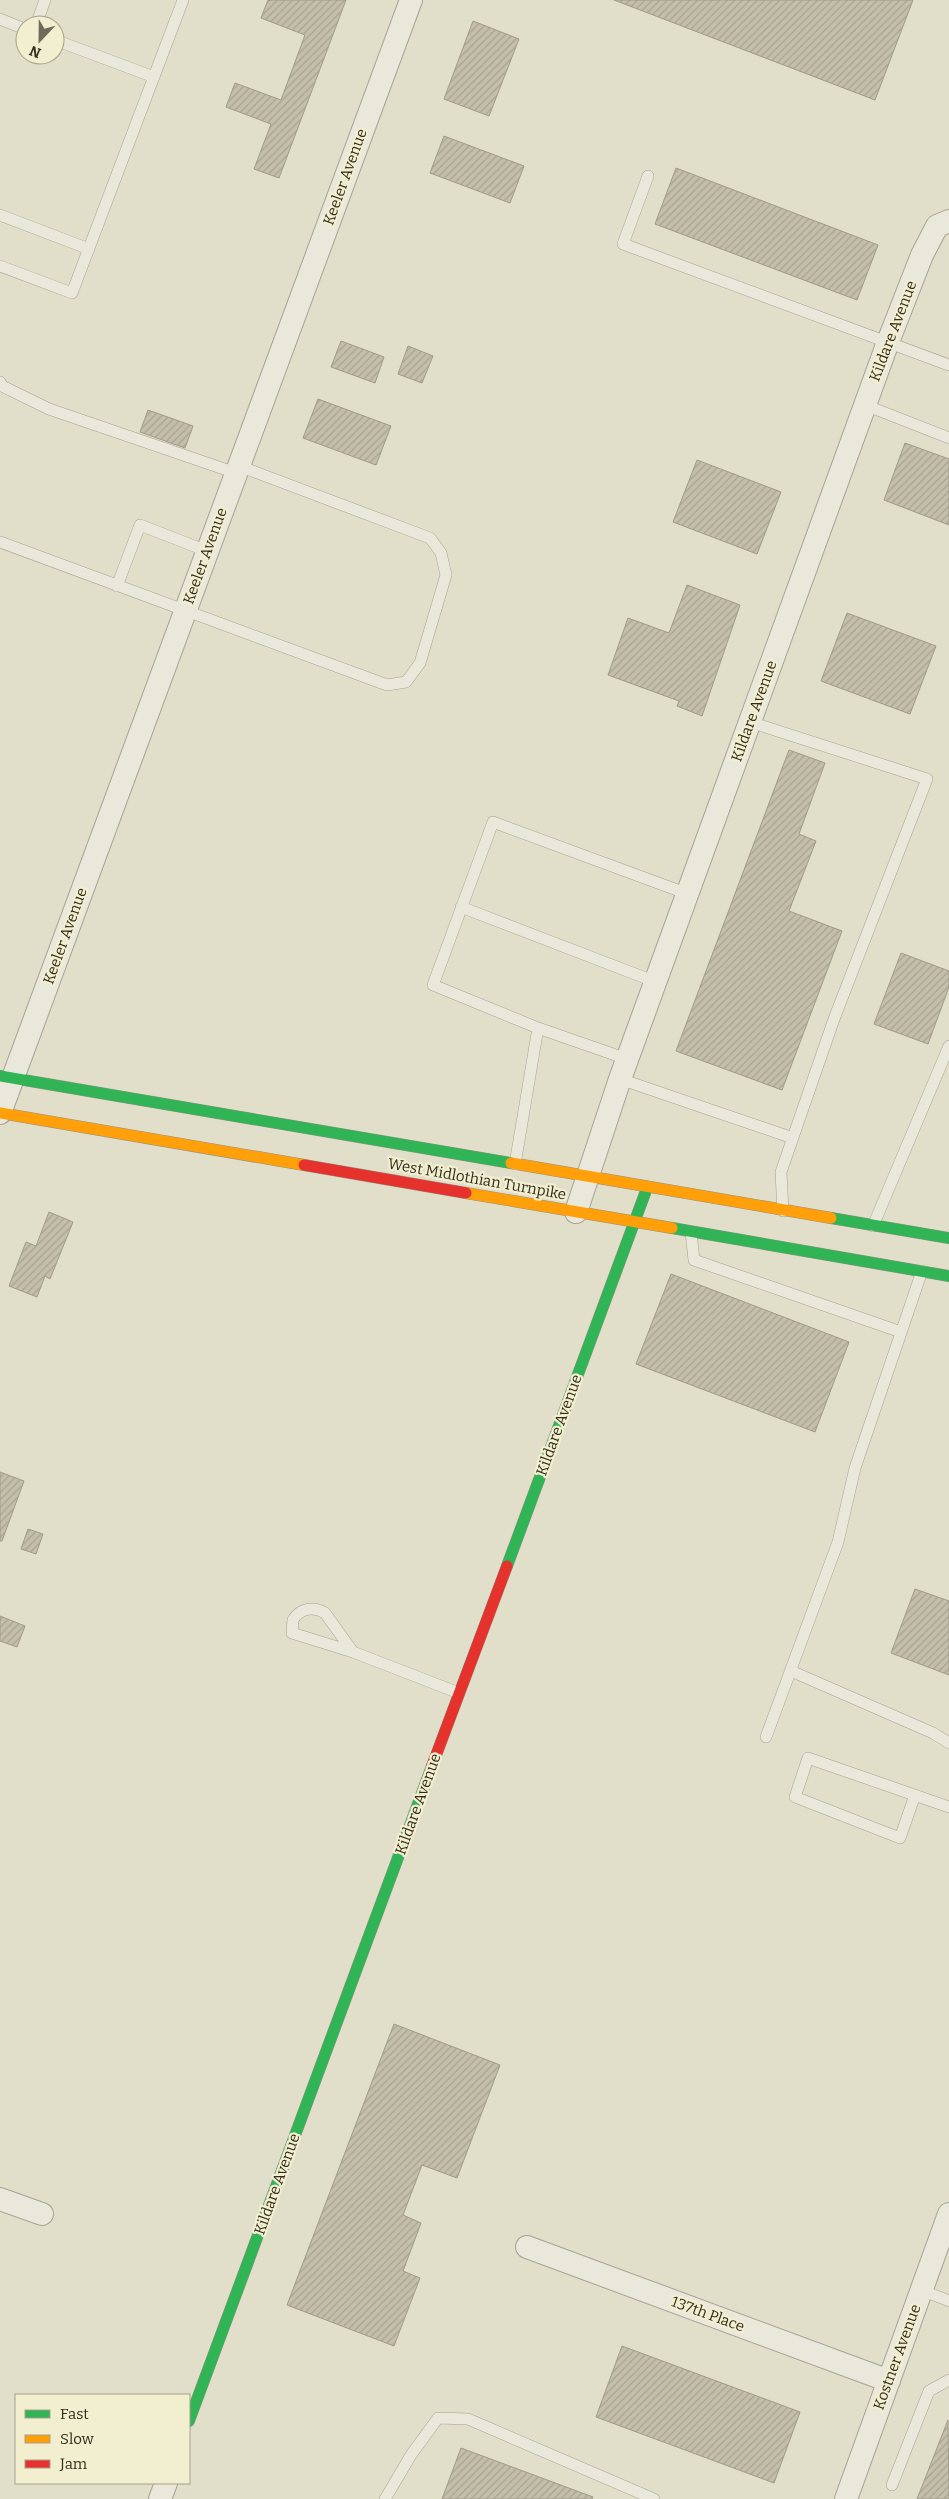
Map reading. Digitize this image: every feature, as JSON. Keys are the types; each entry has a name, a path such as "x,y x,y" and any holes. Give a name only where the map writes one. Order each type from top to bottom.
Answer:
{"main road":[{"name":"West Midlothian Turnpike","path":"6,1077 647,1188 949,1238"},
{"name":"West Midlothian Turnpike","path":"0,1113 949,1276"},
{"name":"Kildare Avenue","path":"190,2418 647,1188"}],"street":[{"name":"Keeler Avenue","path":"0,1113 6,1077 185,611 410,0"},
{"name":"Kildare Avenue","path":"576,1212 624,1069 888,342 922,256 937,226 949,221"},
{"path":"0,2199 42,2214"},
{"name":"Kostner Avenue","path":"846,2499 949,2214"},
{"name":"137th Place","path":"527,2247 889,2381"},
{"path":"160,2499 166,2484"}],"lane":[{"path":"40,15 45,0"},
{"path":"0,266 72,293 183,0"},
{"path":"0,19 15,24"},
{"path":"65,44 154,77"},
{"path":"648,176 623,244 949,365"},
{"path":"0,215 89,249"},
{"path":"0,382 2,386 49,409 237,469 430,538 442,553 446,575 420,663 406,682 387,685 0,542"},
{"path":"866,405 949,438"},
{"path":"117,586 140,525 207,551"},
{"path":"750,722 927,779 834,1019 781,1172 783,1210"},
{"path":"688,894 493,822 433,985 538,1028 624,1069 793,1138"},
{"path":"461,907 656,982"},
{"path":"515,1164 538,1028"},
{"path":"873,1226 949,1046"},
{"path":"691,1232 694,1260 902,1332"},
{"path":"766,1737 838,1542 855,1468 922,1271"},
{"path":"353,1652 325,1613 320,1610 302,1611 293,1620 292,1633 353,1652 459,1693"},
{"path":"791,1671 933,1733 949,1743"},
{"path":"915,1795 900,1838 795,1797 808,1758 915,1795 949,1807"},
{"path":"922,2290 949,2301"},
{"path":"892,2485 929,2391 949,2380"},
{"path":"385,2499 411,2455 438,2418 468,2419 654,2499"}],"building":[{"path":"268,0 346,0 279,178 254,169 271,124 226,107 235,83 281,100 305,35 261,18"},
{"path":"614,0 913,0 875,100"},
{"path":"473,21 519,39 489,116 444,99"},
{"path":"444,136 524,166 510,203 430,173"},
{"path":"676,168 878,245 857,300 655,224"},
{"path":"341,341 384,357 375,383 331,367"},
{"path":"408,346 433,356 422,383 398,374"},
{"path":"318,399 391,426 376,465 303,438"},
{"path":"148,410 193,426 185,448 140,432"},
{"path":"905,443 949,459 949,525 884,500"},
{"path":"697,460 781,492 757,554 673,522"},
{"path":"687,585 740,605 702,716 677,706 679,701 608,675 628,618 669,633"},
{"path":"847,613 936,646 910,714 821,681"},
{"path":"789,750 825,763 799,834 816,841 789,911 842,931 782,1090 676,1051"},
{"path":"901,953 949,971 949,987 928,1044 874,1024"},
{"path":"49,1212 73,1222 50,1279 45,1276 37,1297 9,1286 26,1242 36,1246"},
{"path":"671,1274 849,1342 815,1432 636,1364"},
{"path":"0,1472 24,1481 2,1541 0,1541"},
{"path":"28,1529 43,1534 36,1554 21,1549"},
{"path":"915,1589 949,1601 949,1675 891,1653"},
{"path":"0,1616 25,1626 17,1647 0,1641"},
{"path":"394,2024 500,2065 457,2178 422,2165 403,2215 421,2223 403,2271 420,2278 394,2346 287,2305"},
{"path":"622,2346 800,2412 774,2483 596,2417"},
{"path":"948,2420 949,2499 917,2499"},
{"path":"461,2448 593,2497 592,2499 442,2499"}],"traffic: fast":[{"path":"0,1076 511,1163"},
{"path":"507,1566 647,1188"},
{"path":"831,1218 949,1238"},
{"path":"672,1228 949,1276"},
{"path":"190,2418 432,1766"}],"traffic: slow":[{"path":"0,1113 304,1165"},
{"path":"511,1163 831,1218"},
{"path":"466,1193 672,1228"}],"traffic: jam":[{"path":"304,1165 466,1193"},
{"path":"432,1766 507,1566"}]}
